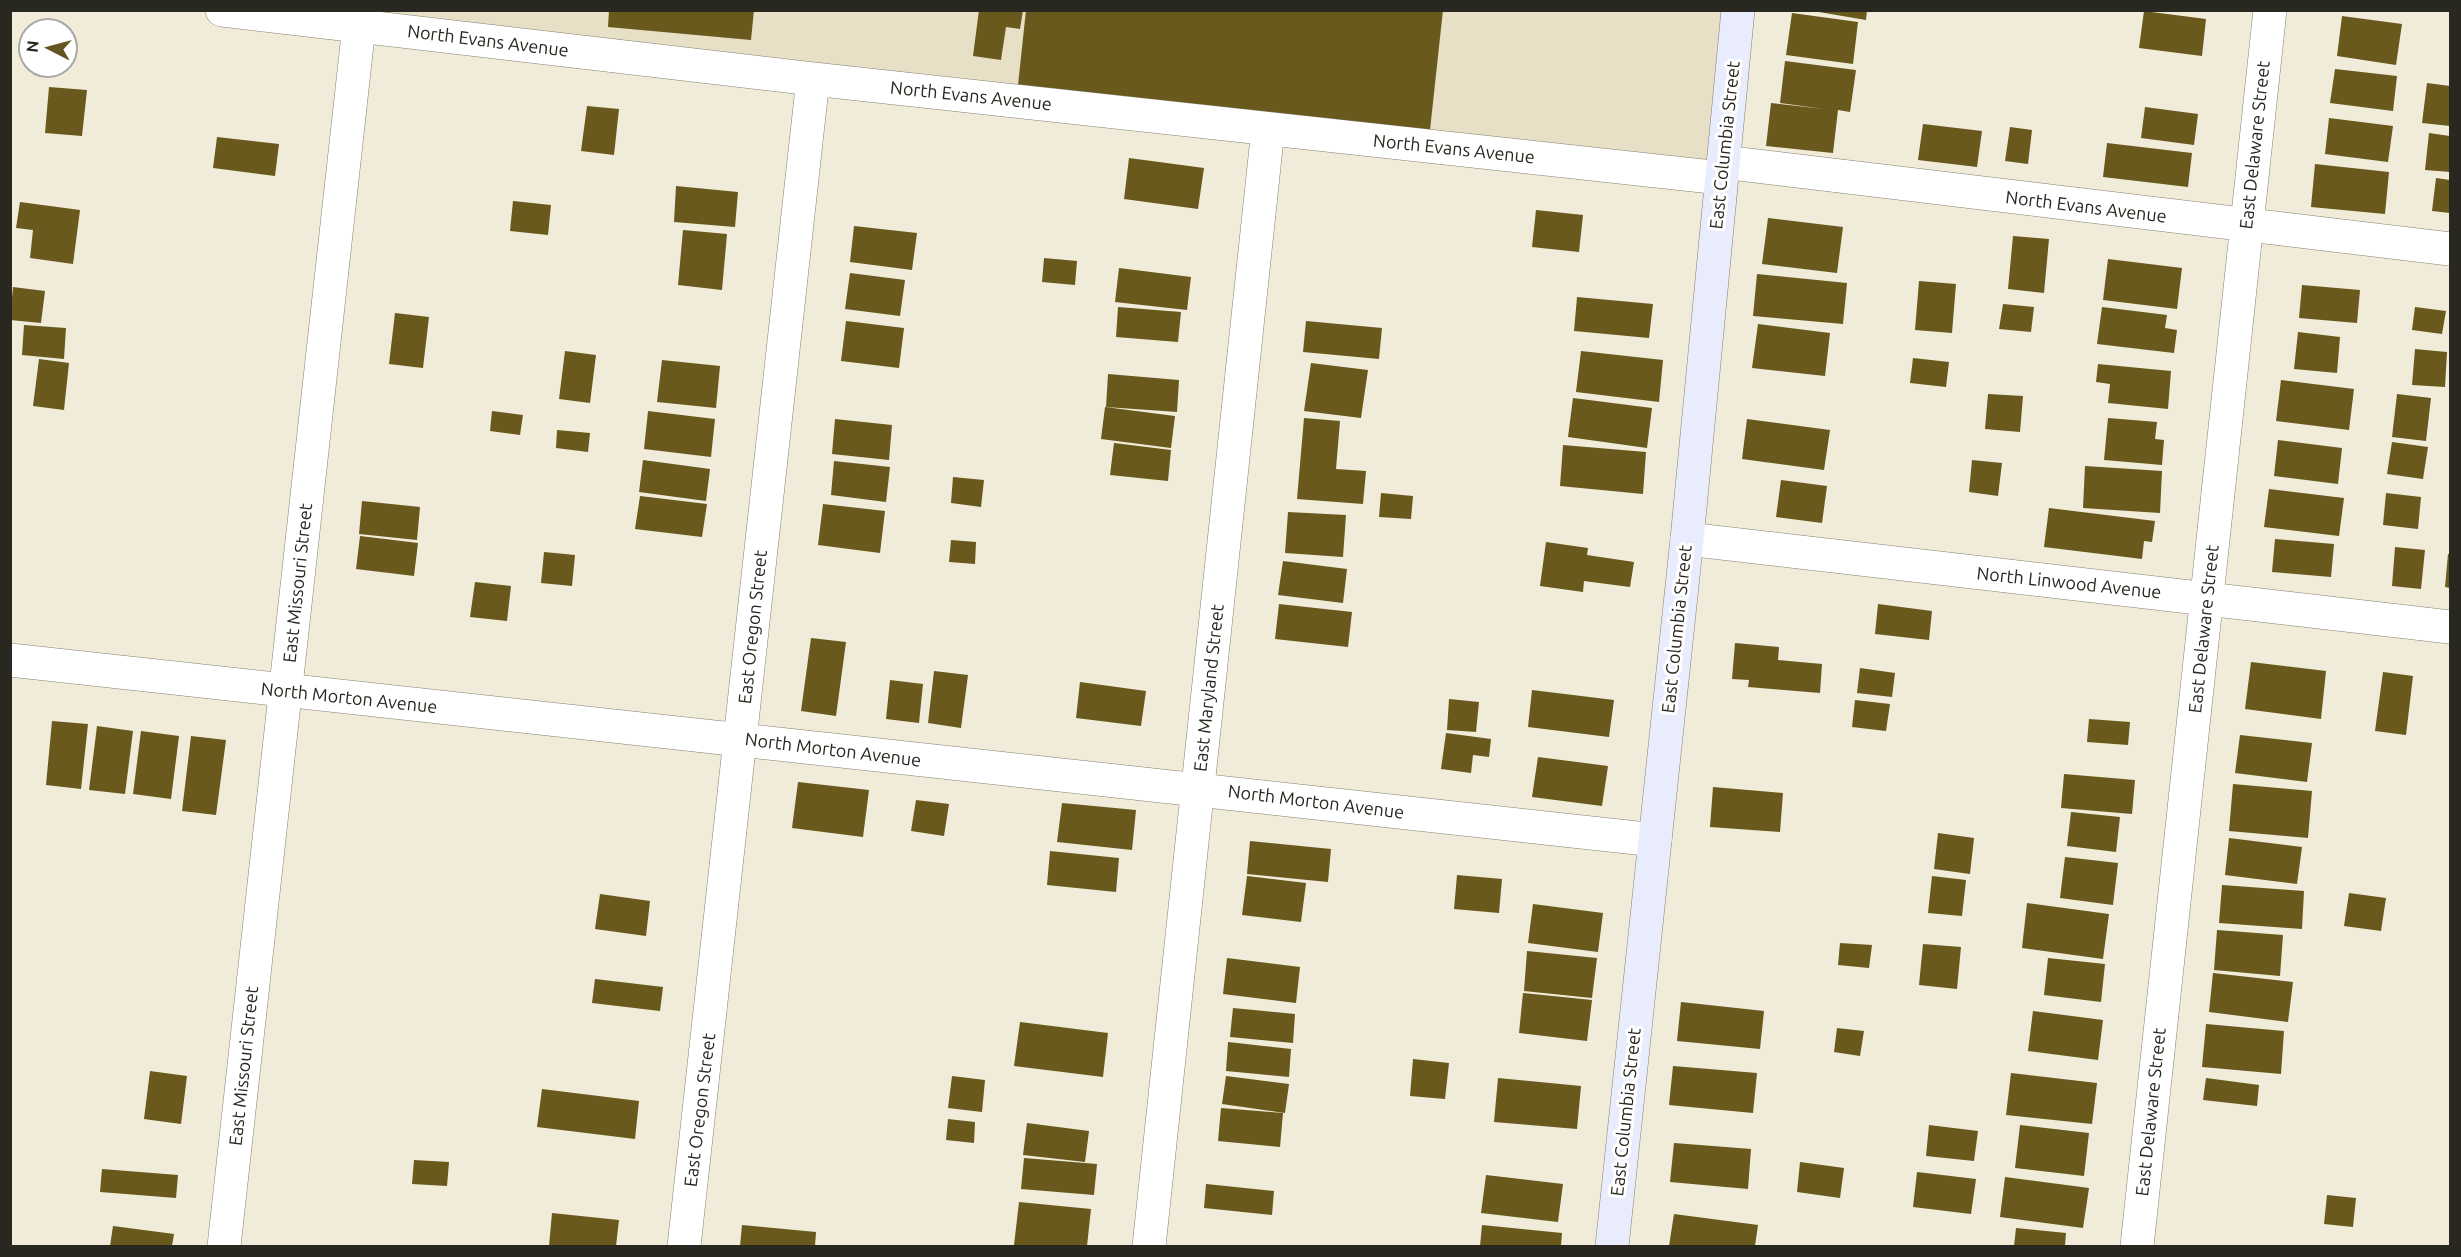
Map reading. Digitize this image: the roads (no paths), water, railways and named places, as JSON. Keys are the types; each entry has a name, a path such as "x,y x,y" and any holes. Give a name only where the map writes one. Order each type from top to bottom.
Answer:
{"main road":[{"name":"East Columbia Street","path":"1612,1246 1687,539 1738,10"}],"street":[{"name":"North Evans Avenue","path":"222,10 1268,129 1722,170 2451,249"},
{"name":"East Delaware Street","path":"2137,1246 2270,10"},
{"name":"East Missouri Street","path":"224,1246 359,26"},
{"name":"East Oregon Street","path":"684,1246 742,740 778,381 813,79"},
{"name":"East Maryland Street","path":"1149,1246 1268,129"},
{"name":"North Linwood Avenue","path":"1687,539 2451,627"},
{"name":"North Morton Avenue","path":"10,660 966,766 1198,788 1654,840"}]}
